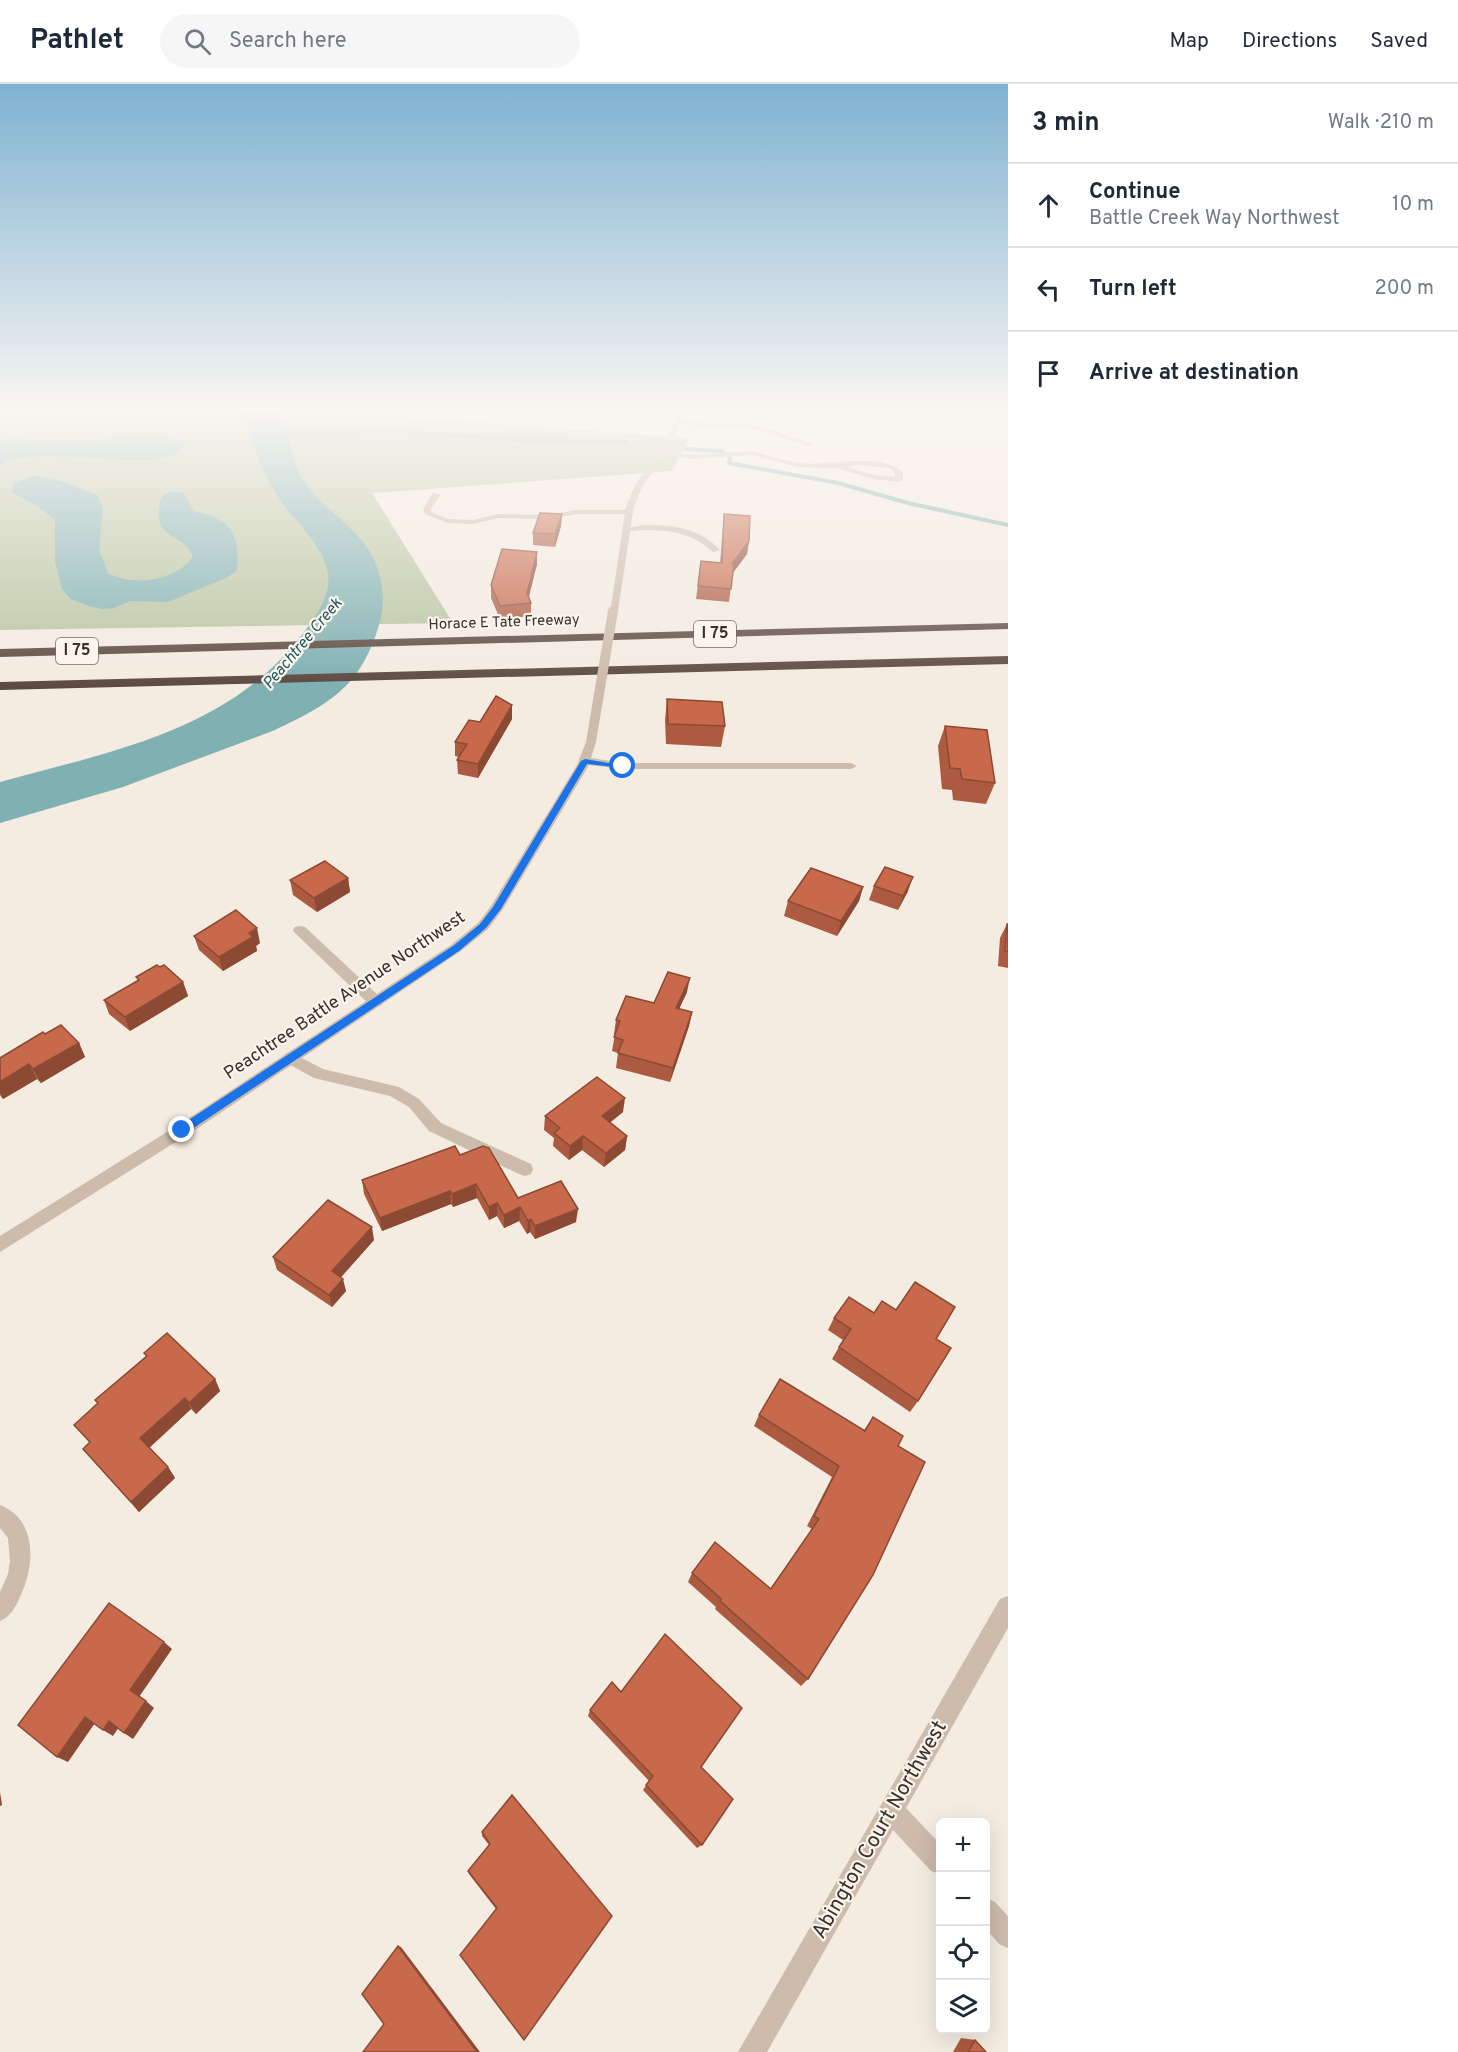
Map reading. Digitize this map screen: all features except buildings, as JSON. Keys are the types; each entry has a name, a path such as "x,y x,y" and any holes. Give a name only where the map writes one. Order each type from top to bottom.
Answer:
{"highway":[{"name":"Horace E Tate Freeway","path":"0,653 1008,626"},
{"name":"I 75","path":"0,686 1008,660"}],"street":[{"path":"430,505 427,509 429,514 448,521 473,522 499,516 549,517 577,512 629,512"},
{"name":"Peachtree Battle Avenue Northwest","path":"0,1245 376,1002 456,948 483,926 496,909 585,761 591,742 632,505"},
{"path":"626,529 647,526 672,530 701,537 716,550"},
{"path":"585,761 623,766 850,766"},
{"path":"300,930 376,1002"},
{"path":"290,1058 320,1074 394,1091 414,1102 435,1127 525,1169"},
{"path":"0,1515 8,1519 18,1536 22,1557 17,1581 0,1610"},
{"name":"Abington Court Northwest","path":"752,2052 1008,1607"},
{"path":"891,1810 936,1859"},
{"path":"990,1915 1008,1935"}],"green space":[{"path":"0,505 379,505 453,623 0,630"}],"water":[{"path":"35,505 101,505 103,509 99,550 108,573 129,580 141,580 166,576 177,571 193,556 189,549 161,526 159,518 159,505 190,505 194,511 217,518 231,530 237,547 237,571 226,578 168,602 130,601 114,608 102,609 89,606 71,599 62,589 55,562 55,520"},
{"name":"Peachtree Creek","path":"284,505 325,505 366,546 376,564 382,584 383,604 372,646 353,678 341,691 312,711 275,730 123,787 0,823 0,782 127,747 168,732 244,691 277,663 317,614 327,591 326,566 311,538"}],"waterway":[{"path":"916,505 1008,525"}],"route":[{"path":"182,1130 456,948 483,926 496,909 585,761 623,766"}]}
